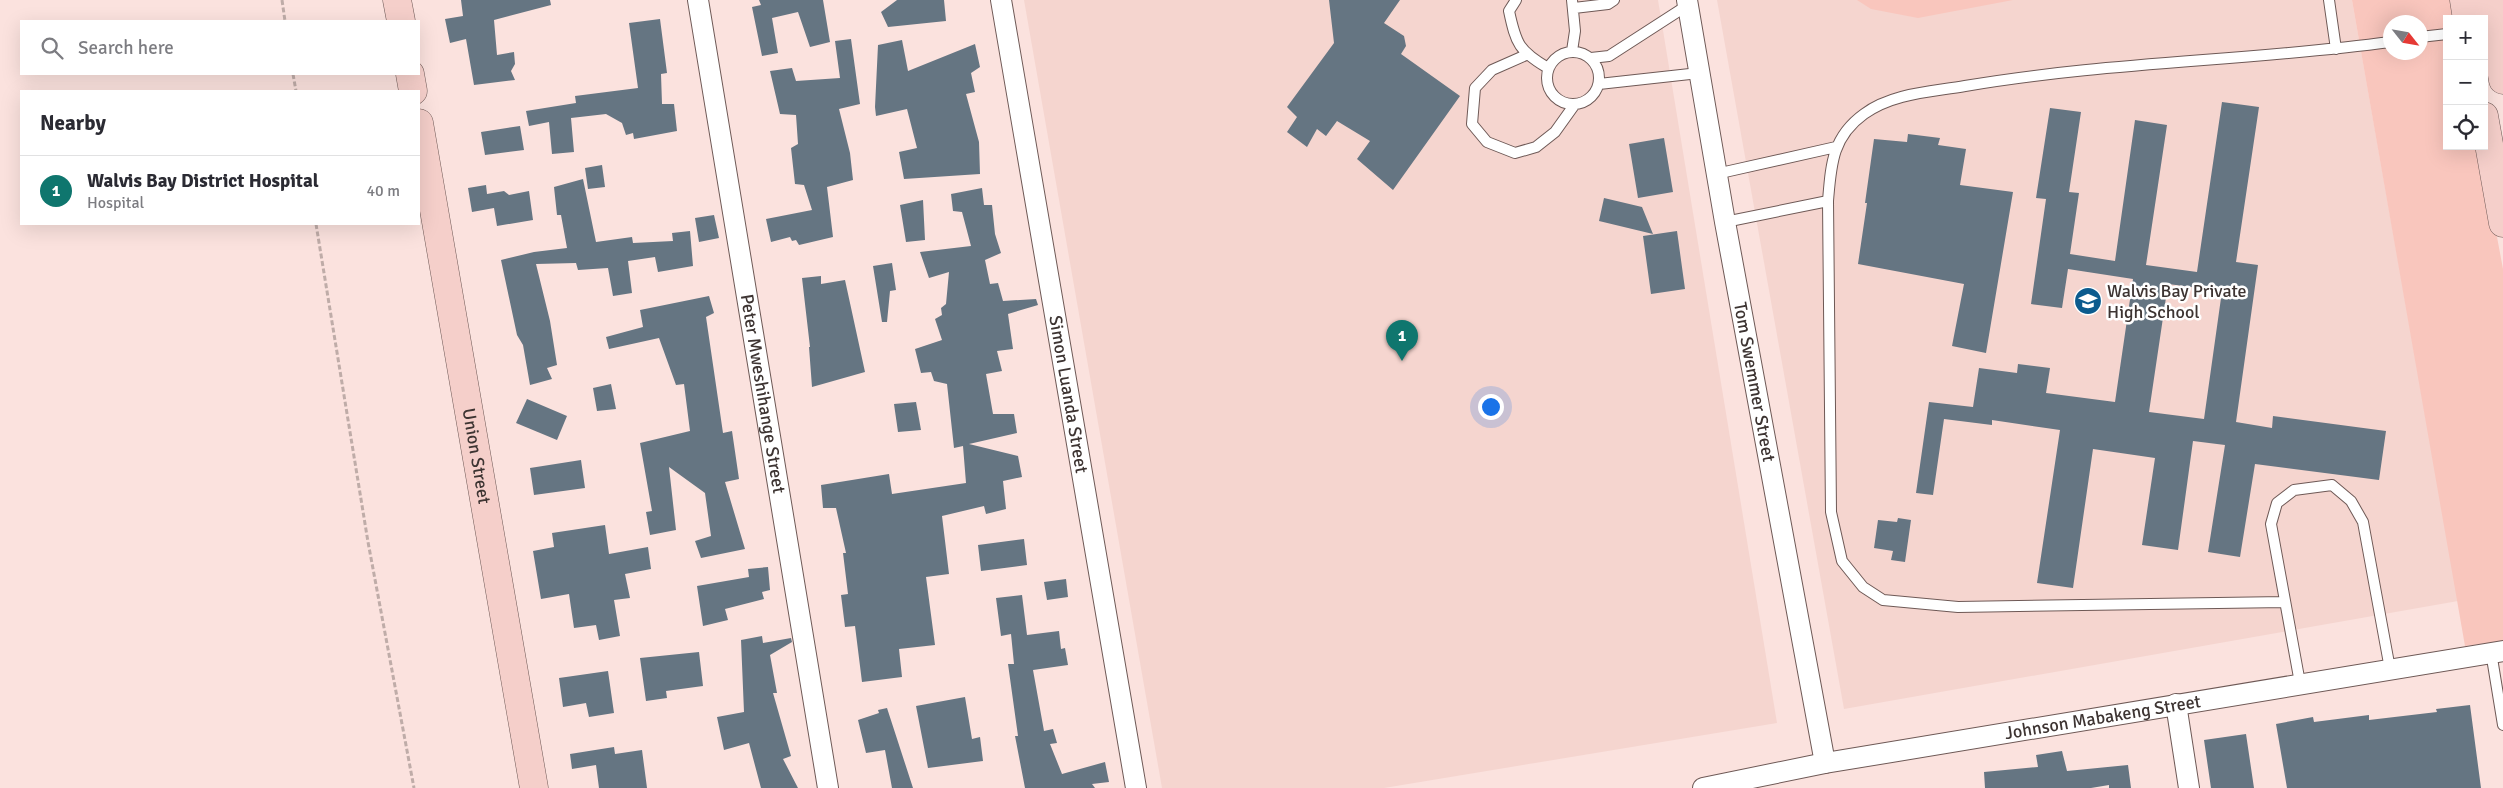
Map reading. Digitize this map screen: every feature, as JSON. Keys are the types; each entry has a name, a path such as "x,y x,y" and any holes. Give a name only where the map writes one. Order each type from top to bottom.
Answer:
{"main road":[{"path":"398,0 401,20"},
{"path":"2464,0 2466,15"},
{"path":"2489,0 2503,80"},
{"path":"410,75 413,90"},
{"name":"Union Street","path":"420,129 534,788"},
{"path":"2488,139 2503,223"}],"street":[{"name":"Peter Mweshihange Street","path":"698,0 828,788"},
{"name":"Simon Luanda Street","path":"1001,0 1136,788"},
{"name":"Tom Swemmer Street","path":"1687,2 1724,222 1824,763"},
{"name":"Johnson Mabakeng Street","path":"1703,788 1824,763 2497,651"},
{"path":"2176,704 2189,788"}],"lane":[{"path":"1516,0 1509,11 1514,36 1526,55 1548,68"},
{"path":"1572,51 1575,31 1573,4 1608,4 1614,0"},
{"path":"2329,0 2336,49"},
{"path":"1591,58 1609,56 1687,2"},
{"path":"2428,36 2443,34"},
{"path":"2285,602 1958,608 1883,600 1863,587 1842,561 1831,512 1828,201 1830,170 1836,147 1854,123 1889,100 2032,75 2336,49 2383,43"},
{"path":"1572,51 1582,52 1591,58 1599,70 1599,84 1594,94 1585,101 1575,104 1562,102 1551,94 1547,81 1548,68 1562,53 1572,51"},
{"path":"1526,55 1492,70 1475,88 1472,124 1487,142 1515,153 1536,148 1555,132 1575,104"},
{"path":"1599,84 1699,73"},
{"path":"1716,174 1836,147"},
{"path":"1724,222 1828,201"},
{"path":"2300,683 2271,524 2277,503 2294,490 2332,485 2350,501 2363,522 2390,669"},
{"path":"2497,651 2503,725"}],"path":[{"path":"282,0 285,20"},
{"path":"293,75 296,90"},
{"path":"316,225 368,542 414,788"}],"shaded area":[{"path":"1024,0 1658,0 1777,723 1384,788 1162,788"},
{"name":"Walvis Bay Private High School","path":"1717,0 2352,0 2458,601 1844,709"},
{"path":"1857,0 2013,0 1918,18 1871,9"},
{"path":"2352,0 2454,0 2456,15 2443,15 2443,150 2481,150 2503,269 2503,641 2465,646"}],"building":[{"path":"461,0 550,0 551,5 494,20 497,55 514,52 515,64 511,71 515,80 474,85 466,39 450,43 445,19 463,16"},
{"path":"759,0 823,0 830,42 810,47 798,12 772,18 778,53 762,56 752,7 761,5"},
{"path":"897,0 944,0 946,21 888,27 881,12"},
{"path":"1329,0 1400,0 1384,23 1404,36 1406,46 1401,54 1460,96 1393,190 1357,159 1370,141 1337,121 1326,136 1317,129 1307,147 1287,132 1297,117 1287,107 1334,43"},
{"path":"660,19 667,73 661,74 662,104 674,104 677,131 634,139 633,133 626,135 622,123 606,114 571,118 574,152 552,154 549,122 529,126 526,111 576,103 575,96 638,88 629,23"},
{"path":"851,39 860,104 839,109 850,153 853,180 827,187 833,237 799,245 796,240 792,241 790,237 771,242 766,219 812,210 804,185 795,184 791,148 798,144 796,115 780,114 770,71 792,68 796,81 840,78 835,41"},
{"path":"902,40 908,71 975,44 980,67 971,73 975,92 966,94 979,142 980,174 904,179 899,152 917,148 907,109 876,116 875,107 878,45"},
{"path":"2222,102 2259,107 2236,262 2258,265 2236,422 2272,428 2273,416 2386,431 2379,480 2255,464 2240,557 2208,552 2225,445 2193,441 2178,550 2142,545 2155,458 2093,449 2073,588 2037,583 2060,430 1992,420 1992,425 1944,419 1933,495 1916,493 1929,402 1973,407 1979,368 2017,373 2018,364 2050,368 2046,393 2115,402 2133,279 2068,269 2062,308 2031,304 2046,199 2036,198 2050,108 2081,112 2069,192 2079,193 2070,254 2115,261 2135,120 2167,125 2146,265 2197,272","holes":["2168,284 2222,291 2204,419 2149,412"]},
{"path":"520,126 524,150 485,155 481,132"},
{"path":"1908,134 1940,138 1938,145 1966,149 1960,185 2013,192 1986,353 1952,346 1964,284 1858,264 1874,139 1907,142"},
{"path":"1664,138 1673,192 1638,198 1629,144"},
{"path":"602,165 605,187 588,189 585,168"},
{"path":"583,179 596,242 632,237 633,243 673,241 672,233 690,231 693,266 658,272 655,257 628,261 632,293 613,296 608,268 578,270 576,263 536,264 550,321 557,365 547,368 552,379 530,385 523,345 517,335 501,260 534,252 567,248 561,215 557,215 554,187"},
{"path":"486,185 487,194 504,191 509,195 529,191 533,220 497,226 494,208 472,212 468,188"},
{"path":"982,188 984,205 992,205 995,234 1001,253 985,260 990,284 998,283 1003,301 1036,299 1038,305 1008,314 1013,349 997,351 1002,371 986,374 993,414 1014,414 1017,433 969,444 1018,456 1022,477 1003,481 1006,509 986,514 984,506 942,516 949,574 926,577 935,645 899,649 902,677 862,682 855,626 845,627 841,595 848,594 843,553 846,553 836,508 823,508 821,485 889,474 892,494 966,483 963,446 954,448 947,384 934,381 931,372 921,373 915,349 942,340 935,319 942,315 941,308 946,304 949,272 929,278 920,252 971,246 962,212 953,211 951,194"},
{"path":"1604,198 1642,207 1653,234 1599,221"},
{"path":"923,200 925,240 906,242 900,205"},
{"path":"714,215 719,238 699,242 695,218"},
{"path":"1677,231 1685,289 1651,294 1643,236"},
{"path":"892,263 896,290 890,291 887,322 882,322 873,266"},
{"path":"821,276 821,284 845,280 865,372 812,387 810,347 802,278"},
{"path":"709,296 714,313 706,317 723,433 732,431 739,479 725,482 745,549 701,558 695,541 711,536 705,493 669,467 676,530 650,535 646,512 652,511 640,443 690,431 684,384 676,385 659,338 609,349 606,337 643,327 640,310"},
{"path":"611,384 616,409 597,411 593,388"},
{"path":"527,399 567,416 557,440 516,423"},
{"path":"916,402 921,430 898,432 894,404"},
{"path":"581,460 585,488 534,495 530,468"},
{"path":"1898,518 1911,520 1905,562 1891,560 1893,551 1874,548 1878,520 1897,522"},
{"path":"605,525 609,554 648,547 651,569 625,574 630,598 614,600 620,636 599,640 596,625 574,628 569,594 541,599 533,551 554,547 552,533"},
{"path":"1024,539 1027,565 981,571 978,545"},
{"path":"768,567 770,590 762,592 764,599 725,609 728,620 703,626 697,586 749,577 748,569"},
{"path":"1066,579 1068,597 1047,600 1044,582"},
{"path":"1022,595 1027,635 1059,631 1061,649 1065,648 1068,665 1033,670 1044,731 1053,729 1057,743 1050,744 1062,774 1105,762 1109,782 1092,784 1095,788 1025,788 1015,736 1018,736 1008,664 1014,664 1011,634 1001,636 996,598"},
{"path":"762,636 763,643 791,638 792,642 770,655 777,693 773,693 791,756 783,759 798,788 761,788 749,743 724,750 717,717 744,712 741,640"},
{"path":"699,652 703,686 666,691 667,698 646,701 640,658"},
{"path":"608,671 614,713 589,717 586,703 563,707 559,678"},
{"path":"965,697 972,739 980,737 983,761 928,768 916,706"},
{"path":"2470,705 2481,788 2287,788 2276,724 2313,717 2314,722 2369,715 2369,720 2437,712 2436,709"},
{"path":"887,708 913,788 892,788 885,750 866,753 858,720 879,713 878,710"},
{"path":"2246,734 2254,788 2211,788 2204,740"},
{"path":"614,747 615,754 642,750 647,788 599,788 596,765 572,769 570,754"},
{"path":"2062,751 2067,771 2128,765 2131,788 2109,788 2109,785 2091,788 1985,788 1984,772 2038,767 2036,755"}],"place":[{"name":"Walvis Bay Private High School","path":"2088,301"},
{"name":"Walvis Bay District Hospital","path":"1402,361"}]}
